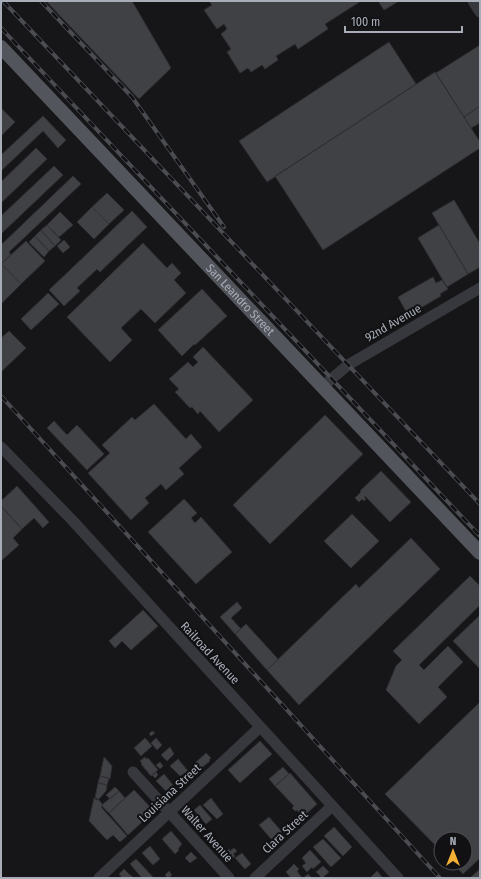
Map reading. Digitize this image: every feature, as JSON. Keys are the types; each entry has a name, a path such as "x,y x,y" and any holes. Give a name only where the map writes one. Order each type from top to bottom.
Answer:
{"main road":[{"name":"San Leandro Street","path":"1,47 480,553"}],"street":[{"path":"473,1 480,12"},
{"name":"92nd Avenue","path":"323,386 348,365 480,288"},
{"name":"Railroad Avenue","path":"1,447 72,521 398,878"},
{"name":"Louisiana Street","path":"99,878 260,727"},
{"name":"Walter Avenue","path":"133,772 229,878"},
{"name":"Clara Street","path":"255,878 332,806"}],"building":[{"path":"46,1 132,1 171,68 139,99"},
{"path":"209,1 361,1 325,24 328,29 298,49 295,44 276,56 278,60 265,69 262,65 251,72 248,68 240,73 227,52 231,49 221,34 227,29 224,24 217,29 204,10 212,5"},
{"path":"378,1 399,1 384,10"},
{"path":"389,42 416,84 267,182 239,141"},
{"path":"480,45 480,106 464,117 436,73"},
{"path":"435,72 480,142 480,148 323,250 275,176"},
{"path":"480,106 480,123 471,128 464,117"},
{"path":"1,108 15,122 1,136"},
{"path":"43,116 66,140 58,148 43,131 1,171 1,155"},
{"path":"36,148 47,159 1,203 1,182"},
{"path":"54,166 63,175 1,234 1,216"},
{"path":"73,176 81,184 9,252 11,255 1,264 1,245"},
{"path":"107,193 124,210 109,224 92,207"},
{"path":"454,200 480,244 480,267 468,274 432,213"},
{"path":"92,207 109,224 94,239 77,222"},
{"path":"132,211 147,227 100,272 97,269 77,288 80,291 64,306 49,290"},
{"path":"60,212 73,225 59,237 47,225"},
{"path":"47,225 61,240 55,246 41,230"},
{"path":"439,225 468,274 447,287 418,238"},
{"path":"41,230 55,246 49,251 35,236"},
{"path":"35,236 49,251 44,257 29,242"},
{"path":"64,240 70,247 63,253 57,246"},
{"path":"26,241 45,261 21,284 1,264"},
{"path":"143,243 167,268 172,263 181,273 174,280 186,293 155,323 141,309 121,328 132,340 110,362 67,317"},
{"path":"1,264 21,284 1,304"},
{"path":"433,277 436,283 442,280 448,289 440,294 441,296 410,314 409,312 407,313 398,297"},
{"path":"202,289 227,316 182,356 158,330"},
{"path":"48,293 59,304 31,330 21,319"},
{"path":"9,331 26,348 1,372 1,338"},
{"path":"203,347 253,400 219,432 200,411 198,414 192,407 190,408 175,392 179,389 169,379 188,362 193,367 198,362 193,357"},
{"path":"154,404 186,439 191,434 202,447 179,468 184,474 166,490 161,484 145,498 149,503 131,520 88,473 110,453 102,445 132,417 135,420"},
{"path":"325,415 363,454 270,544 233,505"},
{"path":"54,421 67,435 77,425 104,454 87,470 47,428"},
{"path":"381,471 411,502 390,522 365,496 364,497 366,499 364,501 362,499 359,502 355,498 361,492 360,491"},
{"path":"17,486 49,522 43,528 34,518 22,529 1,506 1,501"},
{"path":"184,499 197,513 191,518 195,523 201,517 232,552 196,584 148,532"},
{"path":"1,506 22,529 13,538 19,545 1,561"},
{"path":"352,514 379,541 351,568 324,541"},
{"path":"411,538 440,569 299,705 267,670 356,584 359,588"},
{"path":"470,576 480,586 480,605 419,665 424,670 448,646 463,662 438,687 447,697 419,724 386,690 396,666 402,660 393,651"},
{"path":"237,602 242,608 231,618 241,629 235,634 220,617"},
{"path":"143,610 158,626 131,650 122,641 115,648 109,641"},
{"path":"480,615 480,669 453,641"},
{"path":"246,624 278,659 267,670 235,634"},
{"path":"480,702 480,858 473,865 473,831 433,831 433,843 385,794"},
{"path":"152,731 155,733 151,736 149,734"},
{"path":"145,738 152,746 141,756 134,748"},
{"path":"156,738 162,745 157,750 151,743"},
{"path":"260,741 272,754 240,783 228,770"},
{"path":"170,747 174,754 167,761 161,755"},
{"path":"206,753 211,758 209,760 210,761 200,769 195,763"},
{"path":"104,757 112,766 110,779 100,776"},
{"path":"145,757 146,759 148,758 158,770 151,776 140,761"},
{"path":"178,759 188,771 180,776 170,766"},
{"path":"160,762 163,766 160,769 156,765"},
{"path":"283,767 289,774 275,786 269,779"},
{"path":"156,772 158,775 155,778 152,775"},
{"path":"290,773 317,804 303,817 297,810 295,811 292,808 294,806 275,786"},
{"path":"164,774 173,785 166,791 156,781"},
{"path":"100,776 109,778 107,785 98,783"},
{"path":"98,783 107,785 106,791 99,799 95,798"},
{"path":"115,787 119,791 110,799 106,795"},
{"path":"134,790 154,811 128,835 109,813"},
{"path":"119,791 125,798 109,813 102,806"},
{"path":"94,798 96,800 98,799 103,805 101,807 127,836 120,842 113,835 107,840 89,821"},
{"path":"211,798 223,814 217,819 203,805"},
{"path":"200,805 212,819 206,824 194,810"},
{"path":"269,817 282,832 272,840 259,825"},
{"path":"334,827 352,847 343,856 324,836"},
{"path":"171,831 182,844 175,854 162,839"},
{"path":"323,839 341,858 331,867 313,847"},
{"path":"150,846 160,859 153,865 142,853"},
{"path":"234,848 237,851 233,854 235,856 227,863 221,856 229,849 230,851"},
{"path":"310,850 321,862 307,872 302,866 306,863 302,858"},
{"path":"191,852 197,858 190,863 185,858"},
{"path":"242,853 251,864 245,869 235,858"},
{"path":"136,859 154,878 142,878 130,864"},
{"path":"294,864 299,869 297,871 302,878 291,878 286,872"},
{"path":"323,866 329,872 322,878 316,872"},
{"path":"124,869 134,878 122,878 119,874"},
{"path":"480,869 480,878 470,878"},
{"path":"169,871 172,875 168,878 165,875"},
{"path":"377,871 383,878 370,878"},
{"path":"308,874 312,878 303,878"}],"railway":[{"path":"3,1 480,504"},
{"path":"41,1 132,97 224,227"},
{"path":"1,28 480,536"},
{"path":"1,396 440,878"}]}
